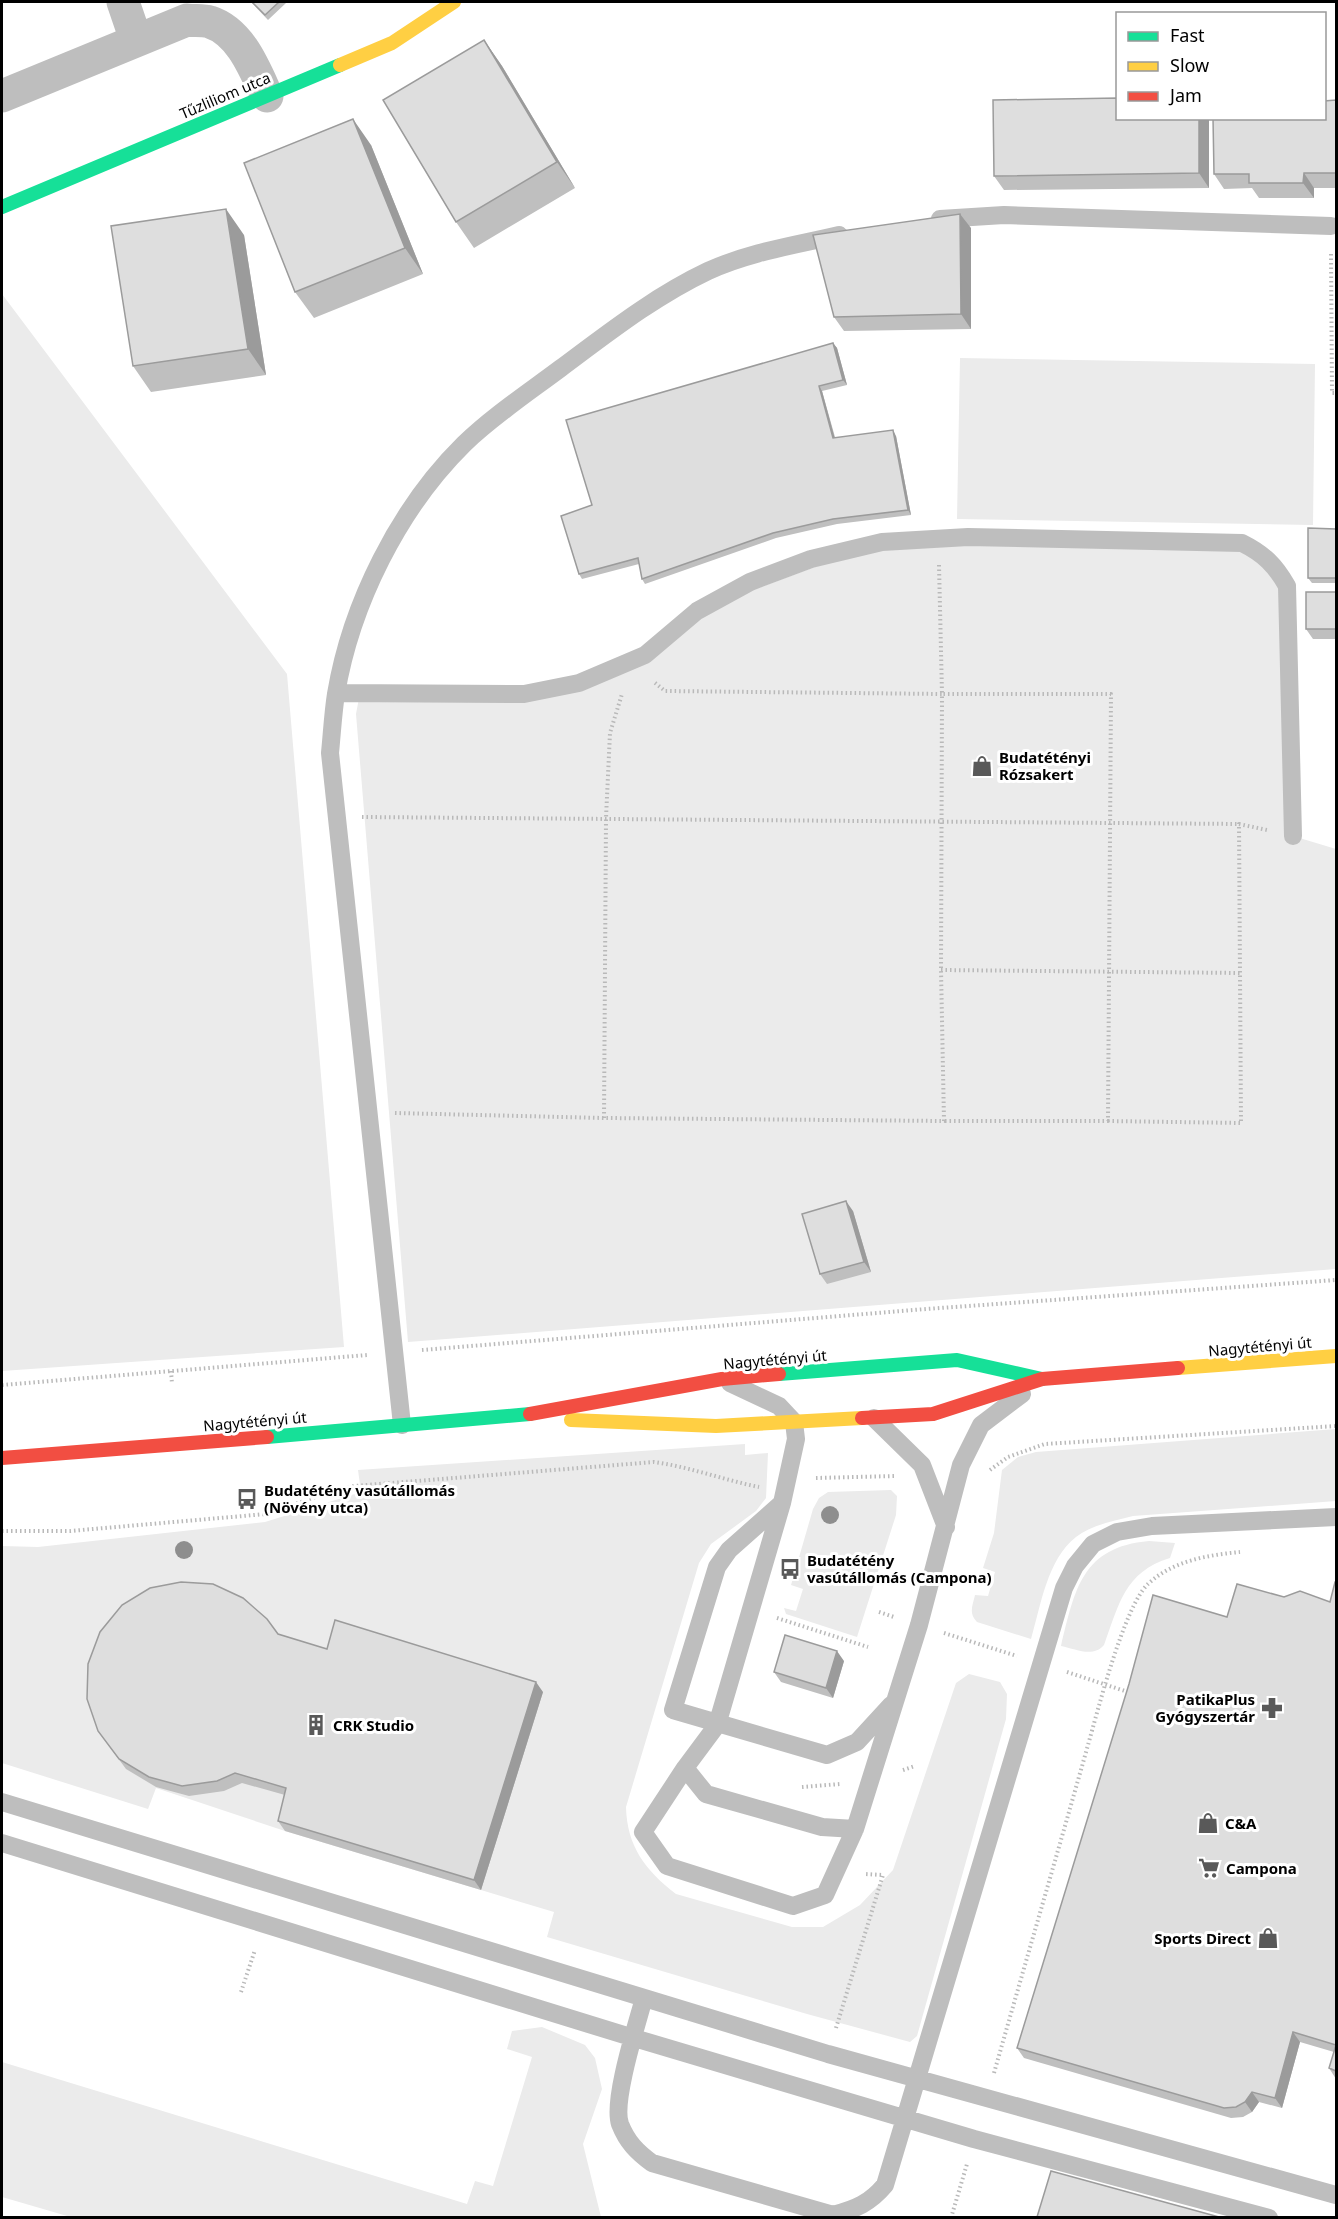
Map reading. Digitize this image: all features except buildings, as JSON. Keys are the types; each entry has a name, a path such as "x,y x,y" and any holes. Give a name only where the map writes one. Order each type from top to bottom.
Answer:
{"main road":[{"name":"Tűzliliom utca","path":"2,207 392,43 454,2"},
{"name":"Nagytétényi út","path":"2,1458 512,1418 716,1426 933,1414 1042,1379 1336,1356"},
{"name":"Nagytétényi út","path":"512,1418 722,1379 957,1360 1042,1379"}],"street":[{"path":"123,2 135,40"},
{"path":"2,96 187,20 211,22 231,36 251,59 267,96"}],"lane":[{"path":"926,220 1004,215 1331,226"},
{"path":"402,1425 334,817 330,753 336,693 355,620 386,552 423,490 465,443 611,330 658,299 709,270 768,251 862,230"},
{"path":"336,693 524,694 579,683 631,663 645,655 697,610 750,582 811,559 882,542 939,537 1242,543 1262,553 1277,567 1287,586 1293,836"},
{"path":"722,1379 779,1406 794,1422 796,1439 782,1503 717,1725 685,1768 643,1832 668,1866 793,1906 825,1895 855,1829 946,1527 958,1473 981,1425 1042,1379"},
{"path":"874,1418 922,1465 946,1527"},
{"path":"782,1503 729,1550 717,1567 673,1710 717,1725 827,1755 857,1742 894,1702"},
{"path":"644,1998 621,2092 619,2122 632,2147 652,2163 833,2215 855,2210 873,2199 885,2185 906,2118 915,2078 1064,1588 1075,1566 1093,1544 1117,1532 1140,1528 1336,1517"},
{"path":"685,1768 706,1794 822,1827 855,1829"},
{"path":"2,1802 828,2054 986,2100 1336,2195"},
{"path":"2,1844 634,2038 974,2139 1269,2217"}],"path":[{"path":"1331,226 1332,393 1336,393"},
{"path":"939,537 942,694 940,970 944,1120"},
{"path":"604,1118 606,818 610,733 631,663 665,691 1112,694 1107,972 1108,1120"},
{"path":"334,817 1239,824 1293,836"},
{"path":"367,1112 604,1118 1108,1120 1241,1123 1239,824"},
{"path":"940,970 1241,973"},
{"path":"2,1385 914,1310 1336,1280"},
{"path":"171,1371 172,1384"},
{"path":"986,1473 1008,1458 1045,1444 1336,1426"},
{"path":"2,1531 70,1531 266,1514 354,1486 654,1462 676,1465 721,1479 768,1489 788,1481"},
{"path":"816,1478 902,1476"},
{"path":"986,2100 1102,1696 1133,1605 1147,1585 1172,1568 1210,1555 1245,1551"},
{"path":"776,1618 868,1647"},
{"path":"802,1787 870,1781"},
{"path":"828,2054 883,1875"},
{"path":"951,2217 974,2139"}],"shaded area":[{"path":"2,294 287,674 344,1347 2,1371"},
{"path":"960,358 1315,364 1313,525 957,519"},
{"path":"882,542 1242,543 1287,586 1293,836 1336,849 1336,1269 408,1342 356,714 360,693 524,694 631,663 697,611"},
{"path":"1336,1429 1336,1501 1133,1516 1103,1524 1076,1537 1058,1558 1046,1584 1031,1639 977,1622 974,1619 972,1609 975,1595 988,1596 995,1572 983,1568 994,1533 1002,1470 1018,1457 1036,1452"},
{"path":"745,1444 745,1455 768,1453 766,1498 756,1511 711,1544 699,1563 626,1807 630,1834 647,1866 676,1894 792,1927 823,1927 860,1905 893,1870 956,1683 969,1674 1000,1682 1007,1694 1006,1719 917,2036 910,2042 547,1937 554,1912 285,1831 156,1788 148,1809 2,1763 2,1546 38,1547 265,1522 361,1492 358,1470"},
{"path":"891,1490 897,1496 896,1515 857,1637 786,1614 784,1608 796,1611 803,1589 791,1585 813,1509 819,1498 828,1492"},
{"path":"1149,1541 1175,1543 1170,1558 1142,1572 1125,1592 1104,1645 1090,1652 1061,1646 1077,1589 1095,1562 1109,1552 1127,1545"},
{"path":"542,2027 585,2045 595,2058 602,2089 583,2144 601,2217 74,2218 2,2197 2,2062 467,2204 475,2181 493,2186 532,2057 507,2049 512,2031"}],"traffic: fast":[{"path":"2,207 340,65"},
{"path":"779,1374 957,1360 1042,1379"},
{"path":"267,1437 530,1414"}],"traffic: slow":[{"path":"340,65 392,43 454,2"},
{"path":"1178,1368 1336,1356"},
{"path":"571,1420 716,1426 862,1418"}],"traffic: jam":[{"path":"862,1418 933,1414 1042,1379 1178,1368"},
{"path":"530,1414 722,1379 779,1374"},
{"path":"2,1458 267,1437"}],"place":[{"name":"Budatétényi Rózsakert","path":"982,766"},
{"name":"Budatétény vasútállomás (Növény utca)","path":"247,1499"},
{"name":"Budatétény vasútállomás (Campona)","path":"790,1569"},
{"name":"PatikaPlus Gyógyszertár","path":"1272,1708"},
{"name":"CRK Studio","path":"316,1725"},
{"name":"C&A","path":"1208,1823"},
{"name":"Campona","path":"1209,1868"},
{"name":"Sports Direct","path":"1268,1938"}]}
